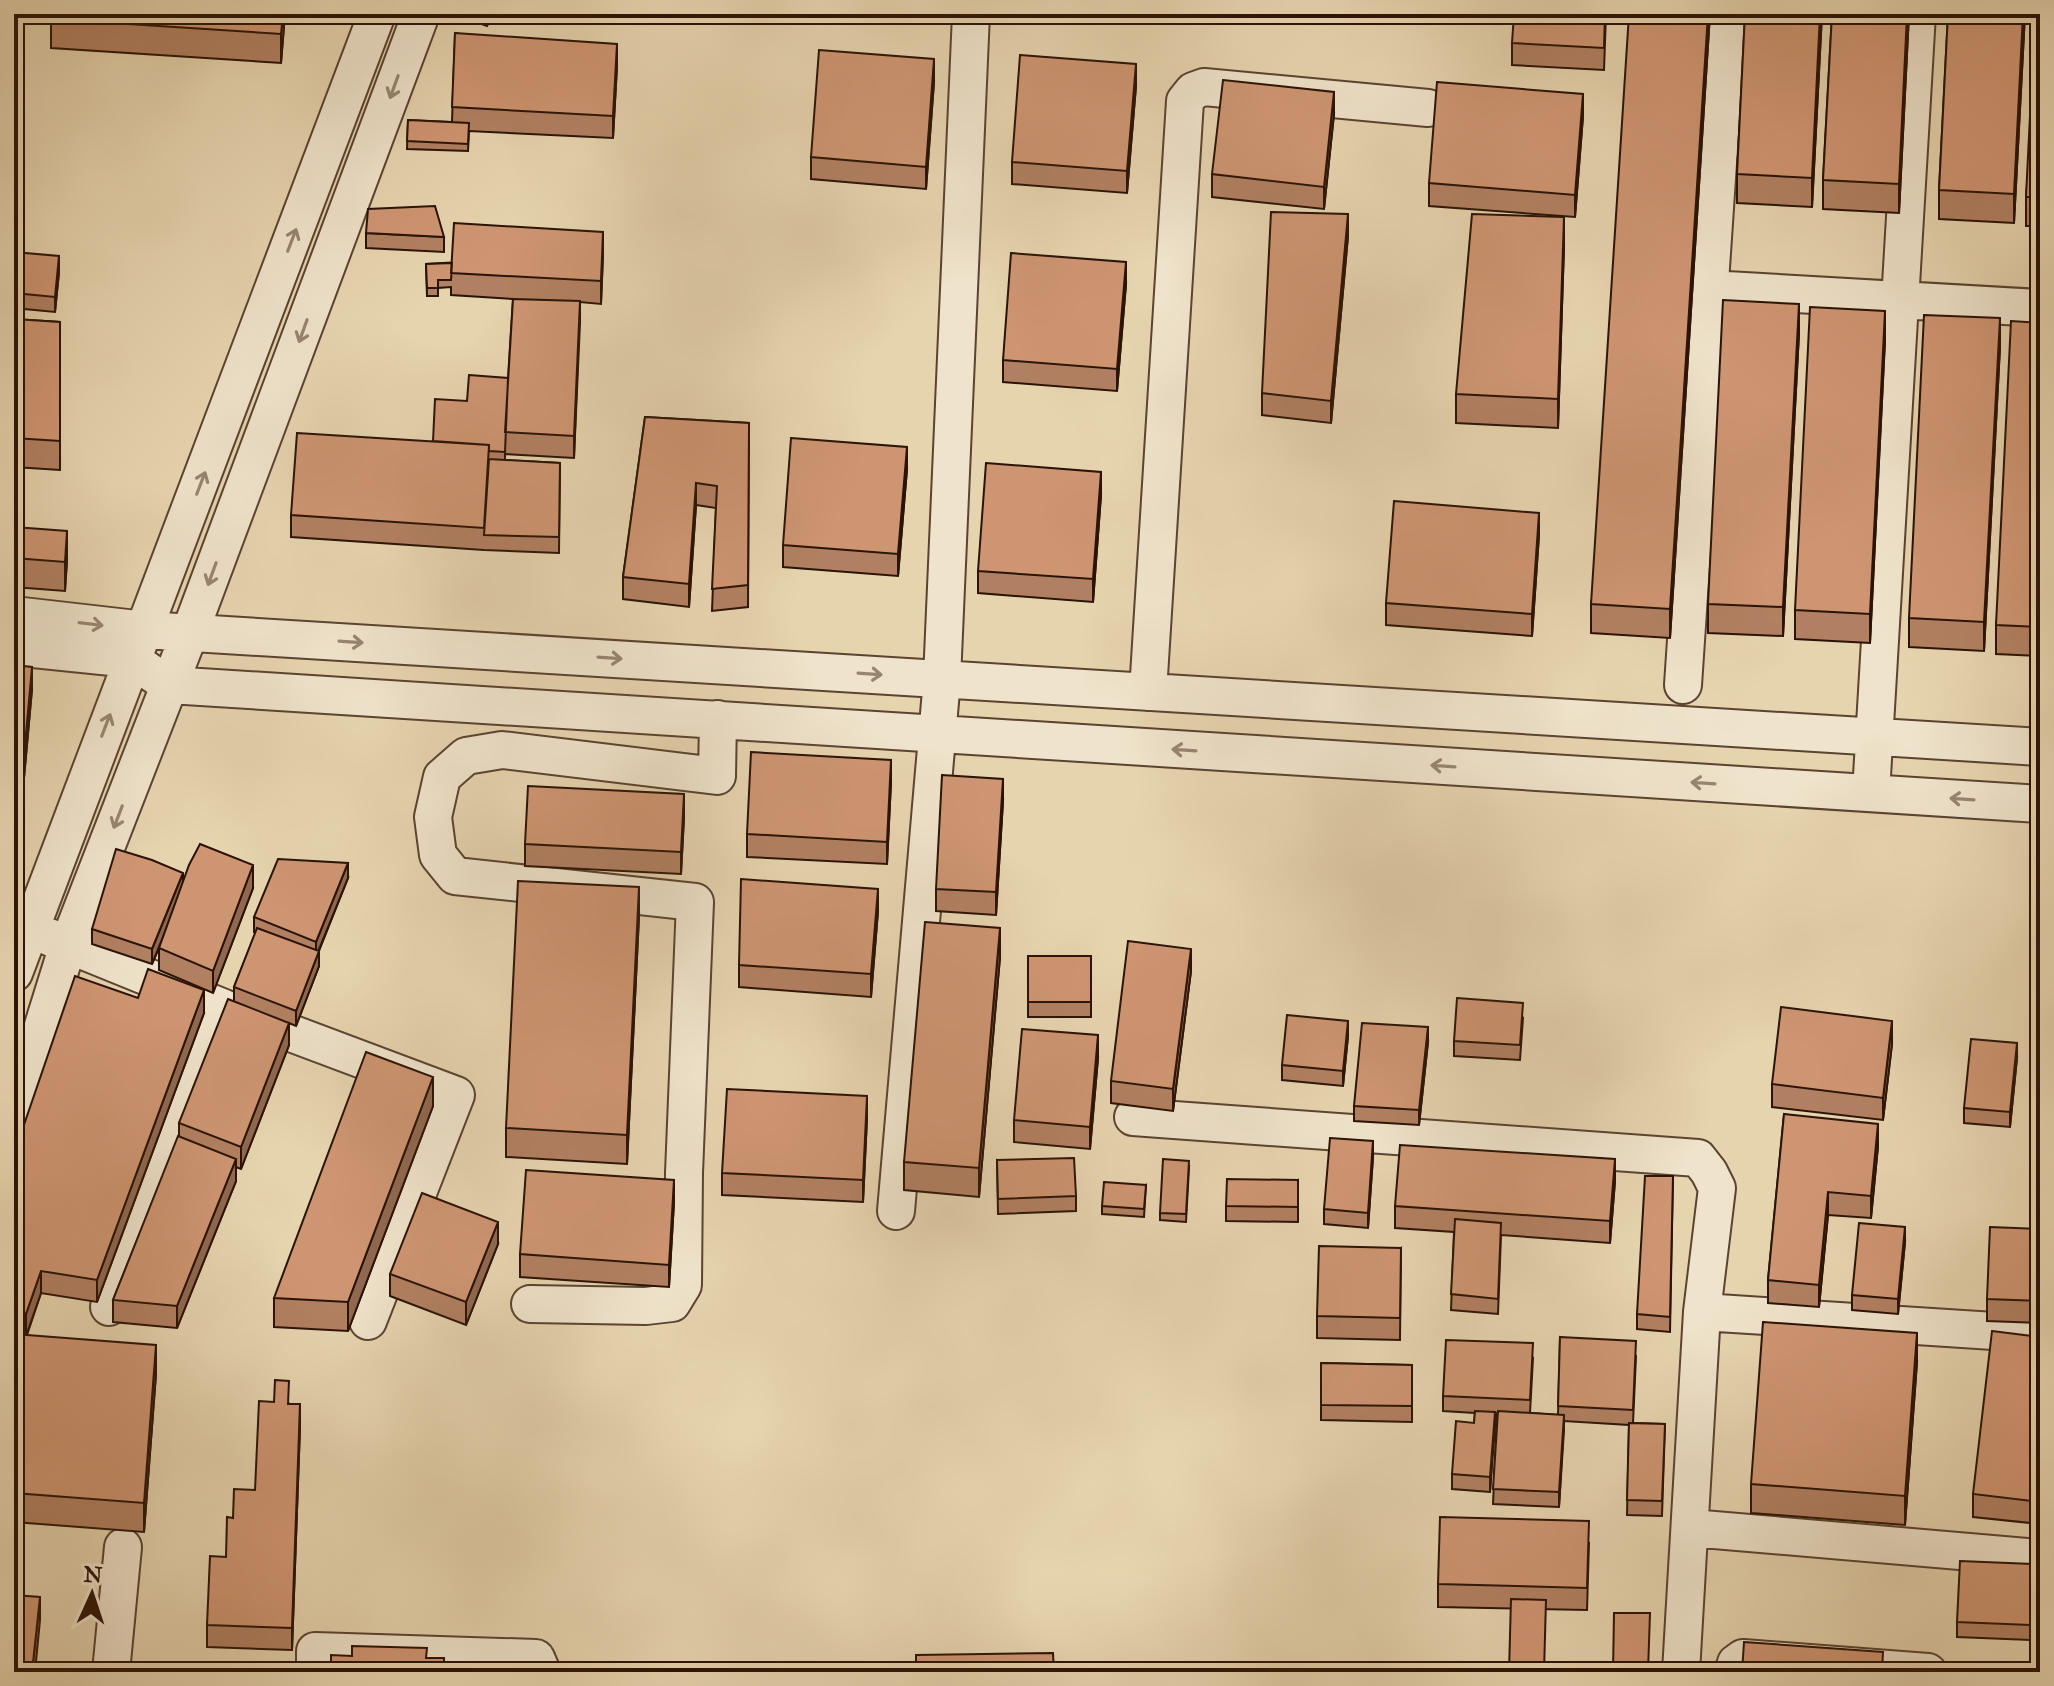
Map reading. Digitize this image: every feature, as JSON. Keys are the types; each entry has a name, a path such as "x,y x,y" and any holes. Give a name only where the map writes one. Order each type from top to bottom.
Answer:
{"street":[{"path":"14,973 377,14"},
{"path":"14,1119 68,945 190,632 421,14"},
{"path":"896,1211 942,679 971,14"},
{"path":"1683,685 1728,14"},
{"path":"1871,793 1917,14"},
{"path":"1148,692 1185,101 1193,91 1204,87 1428,108"},
{"path":"1709,289 2040,308"},
{"path":"14,615 138,645 169,685 2040,804"},
{"path":"14,647 138,645 190,632 2040,747"},
{"path":"530,1304 646,1306 672,1303 683,1285 684,1173 695,902 455,876 438,855 433,817 442,777 466,756 502,750 717,776 718,719"},
{"path":"29,929 224,1008 456,1095 368,1321"},
{"path":"14,983 51,1000"},
{"path":"109,1307 224,1008"},
{"path":"1133,1117 1698,1158 1717,1188 1702,1312 1681,1672"},
{"path":"1702,1312 2040,1334"},
{"path":"1691,1528 2040,1558"},
{"path":"111,1672 123,1547"},
{"path":"315,1672 315,1651 536,1658 542,1672"},
{"path":"1733,1672 1736,1663 1743,1658 1928,1672"}],"building":[{"path":"51,14 283,14 281,34 51,19"},
{"path":"1514,14 1605,14 1604,48 1512,43"},
{"path":"1629,14 1708,14 1670,609 1591,604"},
{"path":"1745,14 1820,14 1812,178 1737,174"},
{"path":"1832,14 1907,14 1899,184 1823,180"},
{"path":"1948,14 2023,14 2014,194 1939,190"},
{"path":"2035,14 2040,14 2040,197 2026,197"},
{"path":"455,33 617,44 613,116 452,107"},
{"path":"819,50 934,59 926,167 811,157"},
{"path":"1020,55 1136,64 1127,171 1012,162"},
{"path":"1223,80 1334,92 1324,187 1212,174"},
{"path":"1437,82 1583,94 1575,195 1429,183"},
{"path":"408,120 469,123 468,144 407,141"},
{"path":"435,206 444,237 366,233 368,209"},
{"path":"1271,212 1348,214 1331,401 1262,393"},
{"path":"1472,214 1564,217 1558,399 1456,394"},
{"path":"454,223 603,232 601,281 451,273"},
{"path":"14,252 59,256 55,297 14,293"},
{"path":"1011,253 1126,262 1117,369 1003,360"},
{"path":"452,263 451,280 438,280 438,288 427,288 426,264"},
{"path":"513,299 580,301 574,436 505,432"},
{"path":"1723,300 1799,304 1783,607 1708,604"},
{"path":"1810,307 1885,311 1870,614 1795,610"},
{"path":"1924,315 2000,318 1984,622 1909,618"},
{"path":"14,319 60,322 60,441 14,438"},
{"path":"2011,321 2040,323 2040,627 1996,625"},
{"path":"469,375 508,378 505,452 489,451 489,445 433,441 435,399 467,401"},
{"path":"645,417 749,423 748,585 712,589 717,486 696,483 689,584 623,577"},
{"path":"297,433 489,445 484,528 291,515"},
{"path":"791,438 907,447 898,554 783,545"},
{"path":"489,459 560,463 559,537 484,535"},
{"path":"986,463 1101,472 1093,579 978,571"},
{"path":"1394,501 1539,513 1532,614 1386,603"},
{"path":"14,527 67,531 65,562 14,558"},
{"path":"14,665 32,667 22,778 14,777"},
{"path":"751,752 891,760 887,842 747,834"},
{"path":"942,775 1003,779 996,892 936,889"},
{"path":"528,786 684,794 681,852 525,844"},
{"path":"200,844 253,865 213,971 159,948 189,865"},
{"path":"116,849 183,873 152,949 92,929"},
{"path":"278,859 348,863 316,942 254,917"},
{"path":"741,879 878,889 871,974 739,965"},
{"path":"518,881 639,887 627,1135 506,1128"},
{"path":"925,922 1000,928 979,1168 904,1162"},
{"path":"257,928 319,951 296,1011 234,987"},
{"path":"1128,941 1191,949 1173,1089 1111,1081"},
{"path":"1028,956 1091,956 1091,1002 1028,1002"},
{"path":"148,969 204,990 97,1280 41,1271 26,1314 14,1310 14,1154 75,976 138,998"},
{"path":"1457,998 1523,1003 1520,1045 1454,1041"},
{"path":"228,999 289,1023 241,1147 179,1123"},
{"path":"1781,1007 1892,1021 1883,1098 1772,1084"},
{"path":"1287,1015 1348,1021 1343,1071 1282,1065"},
{"path":"1362,1023 1428,1027 1419,1110 1354,1106"},
{"path":"1022,1029 1098,1035 1090,1127 1014,1120"},
{"path":"1971,1039 2017,1043 2010,1112 1964,1108"},
{"path":"366,1052 433,1077 348,1302 274,1298"},
{"path":"727,1089 867,1096 863,1180 722,1173"},
{"path":"1784,1114 1878,1124 1871,1196 1828,1192 1819,1285 1768,1280"},
{"path":"178,1136 236,1159 177,1306 113,1300"},
{"path":"1330,1138 1373,1141 1368,1213 1324,1209"},
{"path":"1400,1145 1615,1159 1610,1221 1395,1206"},
{"path":"2040,1156 2040,1205 2037,1205"},
{"path":"1074,1158 1076,1196 998,1199 997,1160"},
{"path":"1163,1159 1189,1161 1186,1214 1160,1213"},
{"path":"526,1170 674,1180 669,1265 520,1254"},
{"path":"1645,1176 1673,1176 1670,1317 1637,1314"},
{"path":"1227,1179 1298,1180 1298,1207 1226,1206"},
{"path":"1104,1182 1146,1185 1144,1209 1102,1206"},
{"path":"422,1193 498,1222 466,1302 390,1274"},
{"path":"1455,1219 1501,1223 1498,1299 1451,1294"},
{"path":"1859,1223 1905,1227 1898,1299 1852,1295"},
{"path":"1990,1227 2040,1229 2040,1301 1987,1299"},
{"path":"1319,1246 1401,1248 1400,1318 1317,1316"},
{"path":"1763,1322 1917,1333 1905,1496 1751,1484"},
{"path":"1992,1331 2040,1337 2040,1502 1973,1494"},
{"path":"14,1334 156,1345 144,1503 14,1493"},
{"path":"1560,1337 1636,1341 1633,1410 1558,1406"},
{"path":"1446,1340 1533,1343 1530,1400 1443,1396"},
{"path":"1321,1363 1412,1365 1412,1406 1321,1405"},
{"path":"275,1380 289,1381 288,1404 300,1404 292,1628 207,1625 210,1556 226,1557 227,1517 233,1518 234,1489 255,1490 259,1401 274,1402"},
{"path":"1475,1411 1495,1412 1490,1477 1452,1474 1456,1421 1474,1423"},
{"path":"1498,1411 1564,1415 1559,1492 1493,1489"},
{"path":"1629,1423 1665,1424 1662,1501 1627,1500"},
{"path":"1440,1517 1589,1521 1587,1588 1438,1584"},
{"path":"1960,1561 2032,1564 2030,1625 1957,1622"},
{"path":"14,1595 40,1597 32,1672 14,1672"},
{"path":"1511,1599 1546,1600 1544,1672 1509,1672"},
{"path":"1614,1613 1650,1613 1648,1672 1613,1672"},
{"path":"1744,1642 1883,1652 1882,1672 1742,1672"},
{"path":"352,1646 427,1648 426,1658 444,1658 444,1672 331,1672 331,1655 352,1656"},
{"path":"1053,1653 1054,1672 916,1672 916,1655"},
{"path":"1958,1662 2030,1665 2030,1672 1957,1672"}]}
